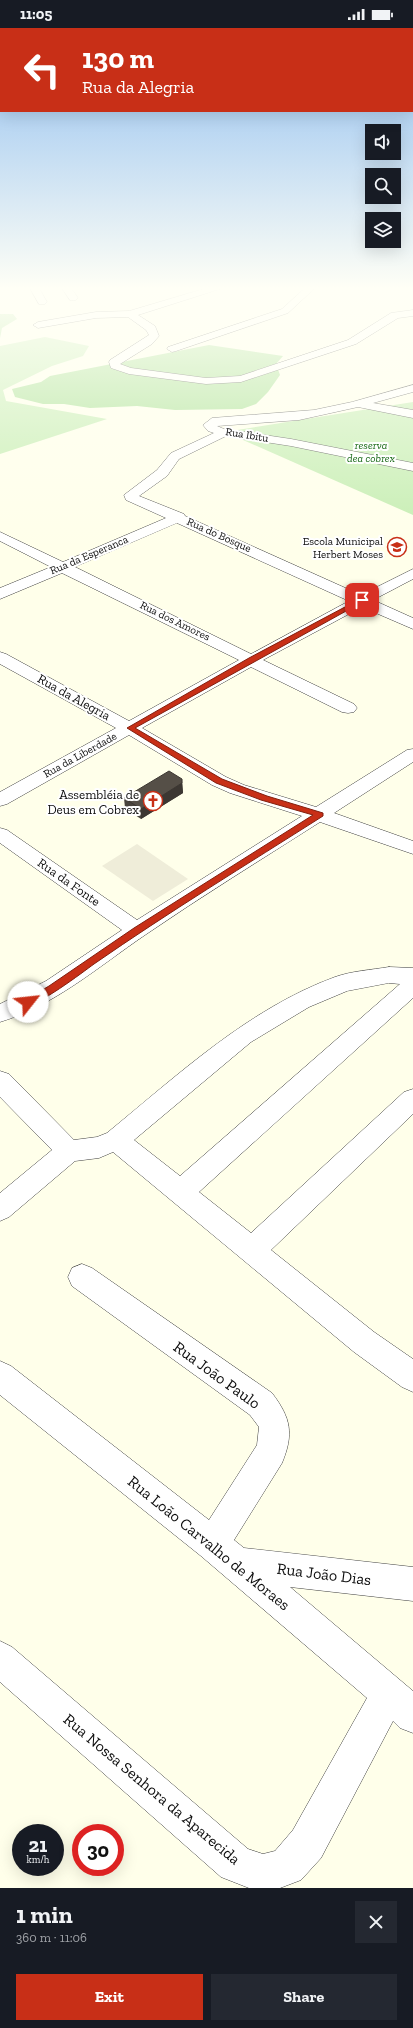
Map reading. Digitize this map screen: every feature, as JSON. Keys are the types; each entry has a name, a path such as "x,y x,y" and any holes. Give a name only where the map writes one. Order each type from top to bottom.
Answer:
{"street":[{"path":"156,375 206,382 220,382 254,375"},
{"path":"359,404 413,388"},
{"path":"359,404 413,414"},
{"name":"Rua Ibitu","path":"359,404 300,416 216,421 209,425 214,429 225,432 273,439 413,467"},
{"name":"Rua do Bosque","path":"225,432 175,456 162,474 130,495 132,498 179,517 413,624"},
{"name":"Rua da Esperanca","path":"0,594 62,566 179,517"},
{"name":"Rua dos Amores","path":"0,536 348,708"},
{"name":"Rua da Liberdade","path":"0,800 251,660 413,573"},
{"name":"Rua da Alegria","path":"0,657 130,728 219,781 264,798 320,815 413,848"},
{"path":"0,1013 28,1002 53,989 137,930 320,815 413,754"},
{"name":"Rua da Fonte","path":"0,834 137,930"},
{"path":"0,1209 69,1151 99,1147 116,1140 243,1036 301,1000 343,983 389,976 413,976"},
{"path":"179,1193 413,985"},
{"path":"0,1081 69,1151"},
{"path":"251,1251 413,1099"},
{"path":"116,1140 179,1193 364,1342 413,1377"},
{"name":"Rua João Paulo","path":"82,1277 261,1404 273,1420 276,1436 272,1452 224,1554"},
{"name":"Rua Loão Carvalho de Moraes","path":"0,1376 224,1554 401,1704"},
{"name":"Rua João Dias","path":"224,1554 413,1584"},
{"name":"Rua Nossa Senhora da Aparecida","path":"0,1659 235,1863 263,1874 286,1866 306,1844 401,1704"}],"green space":[{"path":"0,375 34,375 3,390 6,401 107,419 0,454"},
{"path":"280,375 268,392 256,404 242,409 175,410 137,406 90,408 64,404 43,404 15,397 12,389 41,382 50,376"},
{"name":"reserva dea cobrex","path":"413,402 413,515 225,432"}],"shaded area":[{"path":"137,844 188,879 153,901 102,866"}],"building":[{"path":"169,771 182,779 182,783 141,809 124,798"}],"place":[{"name":"Escola Municipal Herbert Moses","path":"397,547"},
{"name":"Assembléia de Deus em Cobrex","path":"153,801"}],"route":[{"path":"28,1002 53,989 137,930 320,815 237,789 219,781 130,728 362,600"}]}
